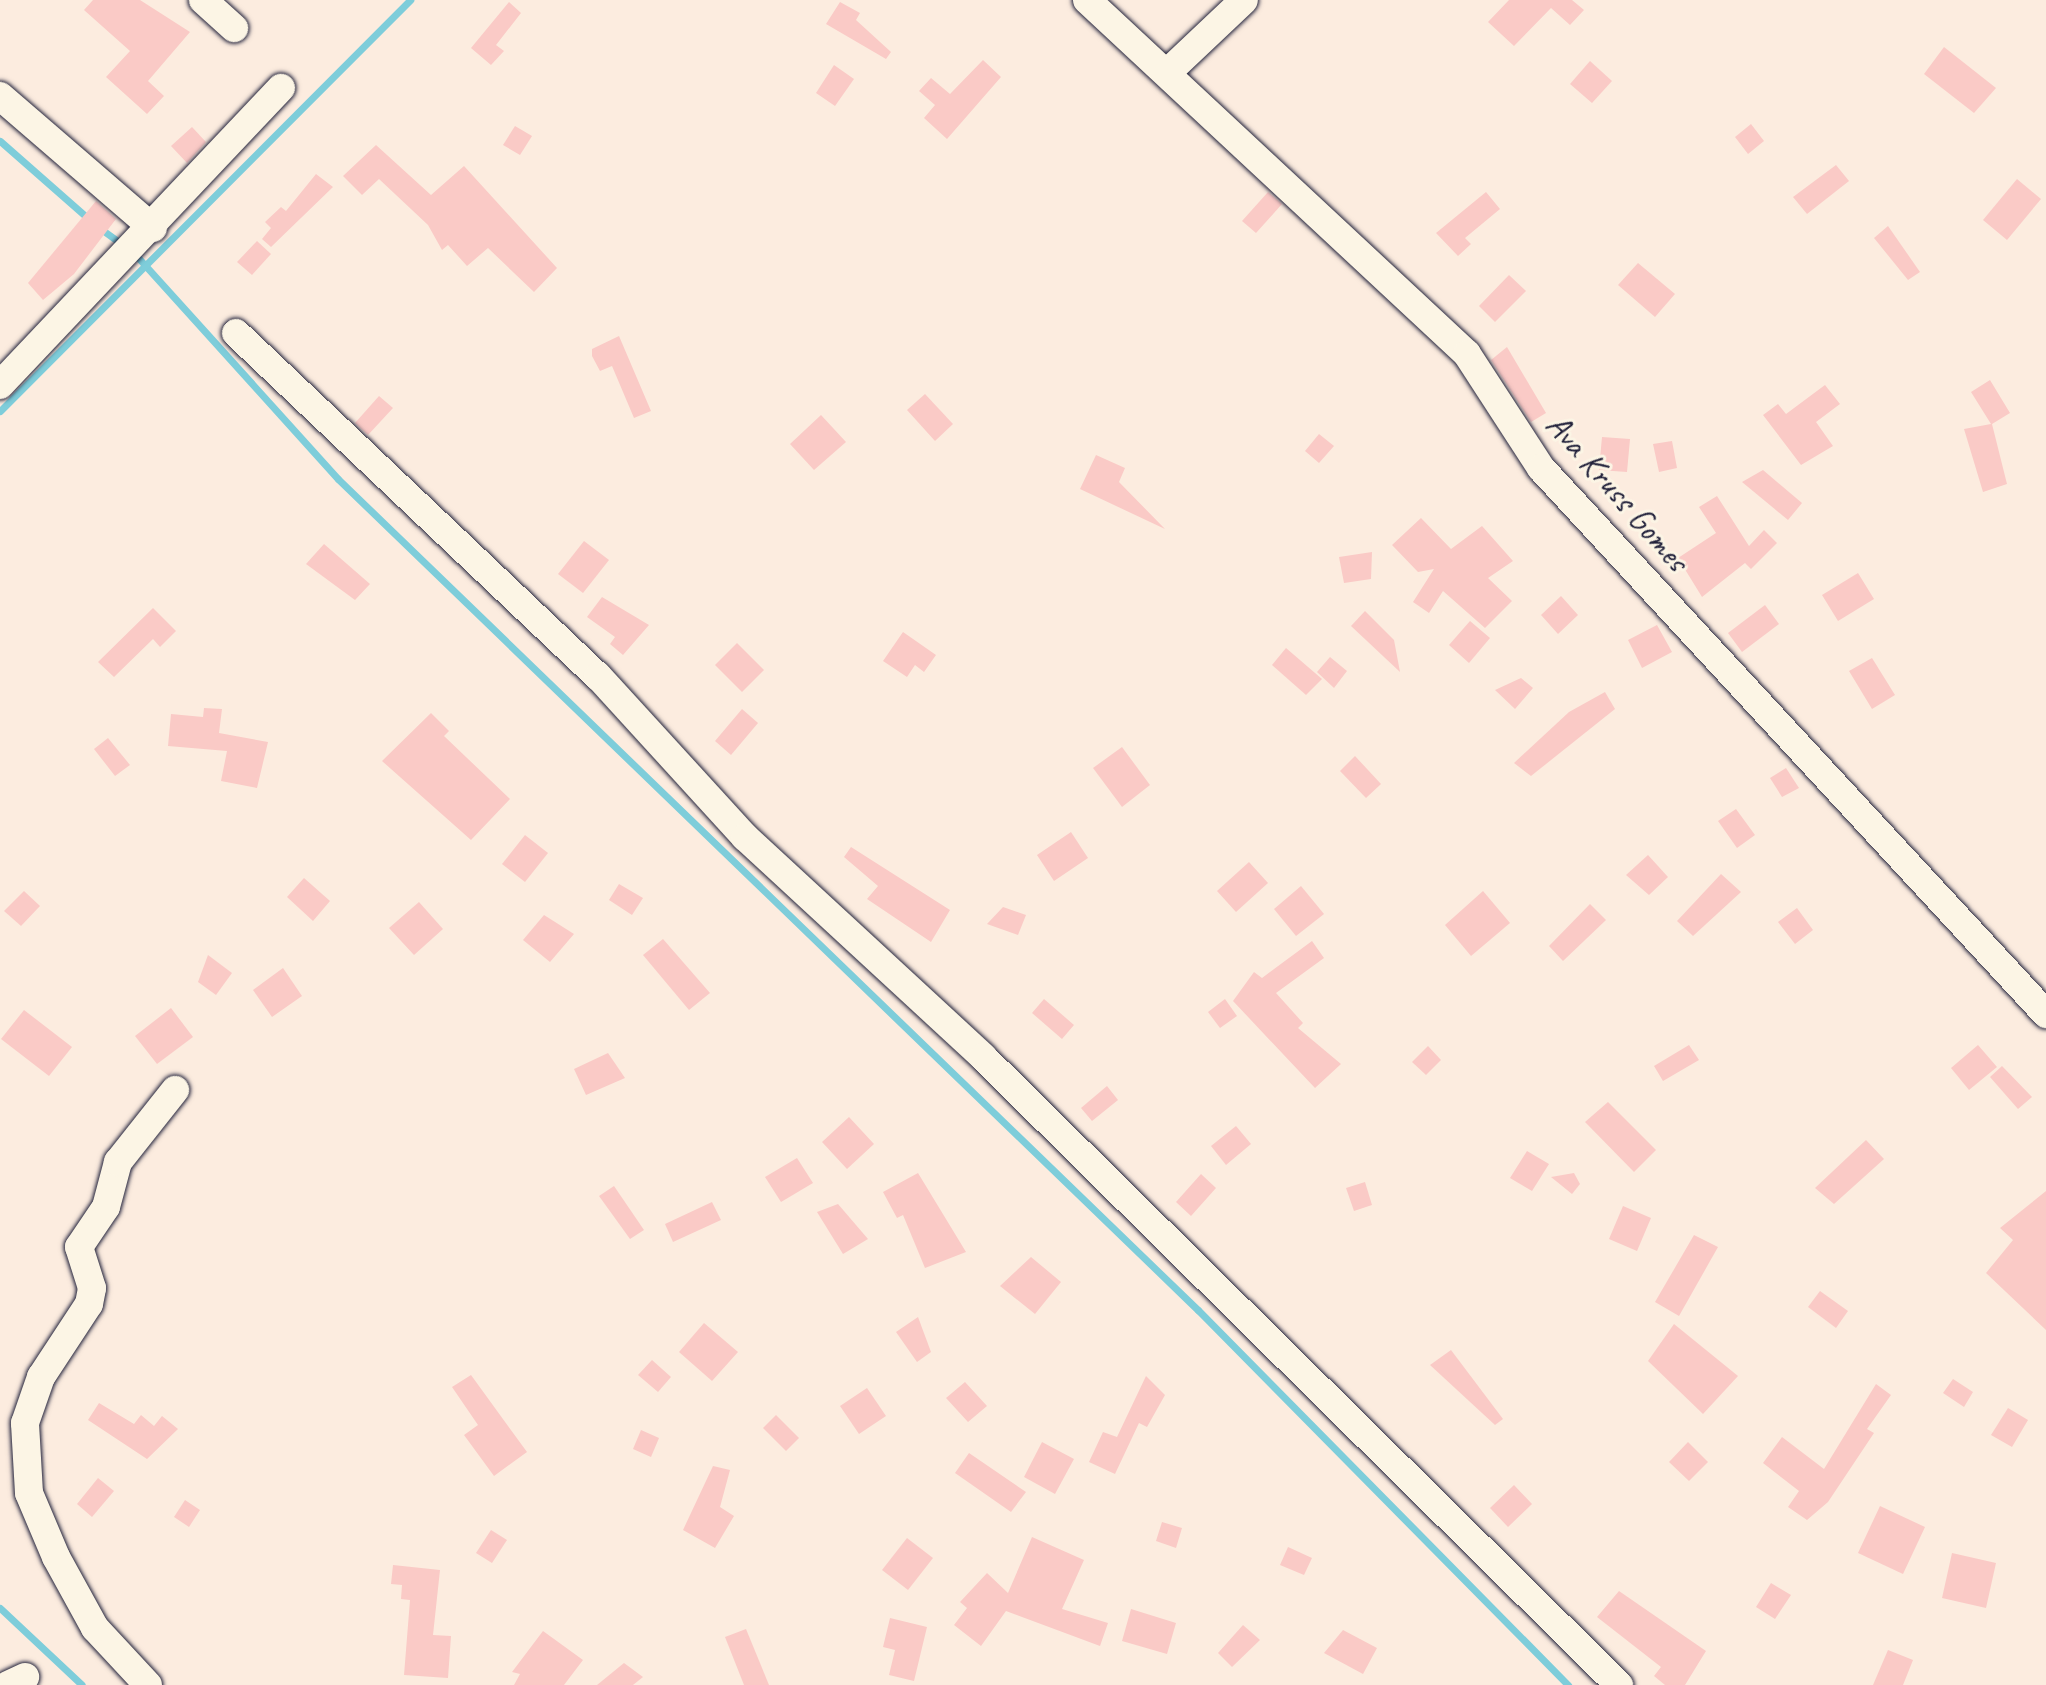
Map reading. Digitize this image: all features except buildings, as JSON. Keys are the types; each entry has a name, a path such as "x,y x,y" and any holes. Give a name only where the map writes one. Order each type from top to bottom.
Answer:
{"street":[{"path":"203,0 234,28"},
{"name":"Ava Kruss Gomes","path":"1087,0 1169,71 1467,354 1541,468 2046,1014"},
{"path":"1169,71 1244,0"},
{"path":"0,385 153,228 281,88"},
{"path":"0,96 153,228"},
{"path":"236,333 598,676 745,837 983,1057 1619,1685"},
{"path":"148,1685 95,1628 56,1557 29,1493 25,1423 41,1377 89,1304 92,1288 79,1247 106,1207 118,1162 175,1090"}],"waterway":[{"path":"0,411 410,0"},
{"path":"0,141 91,221"},
{"path":"101,229 123,245"},
{"path":"133,252 338,479 1198,1310 1568,1685"},
{"path":"0,1608 82,1685"}]}
